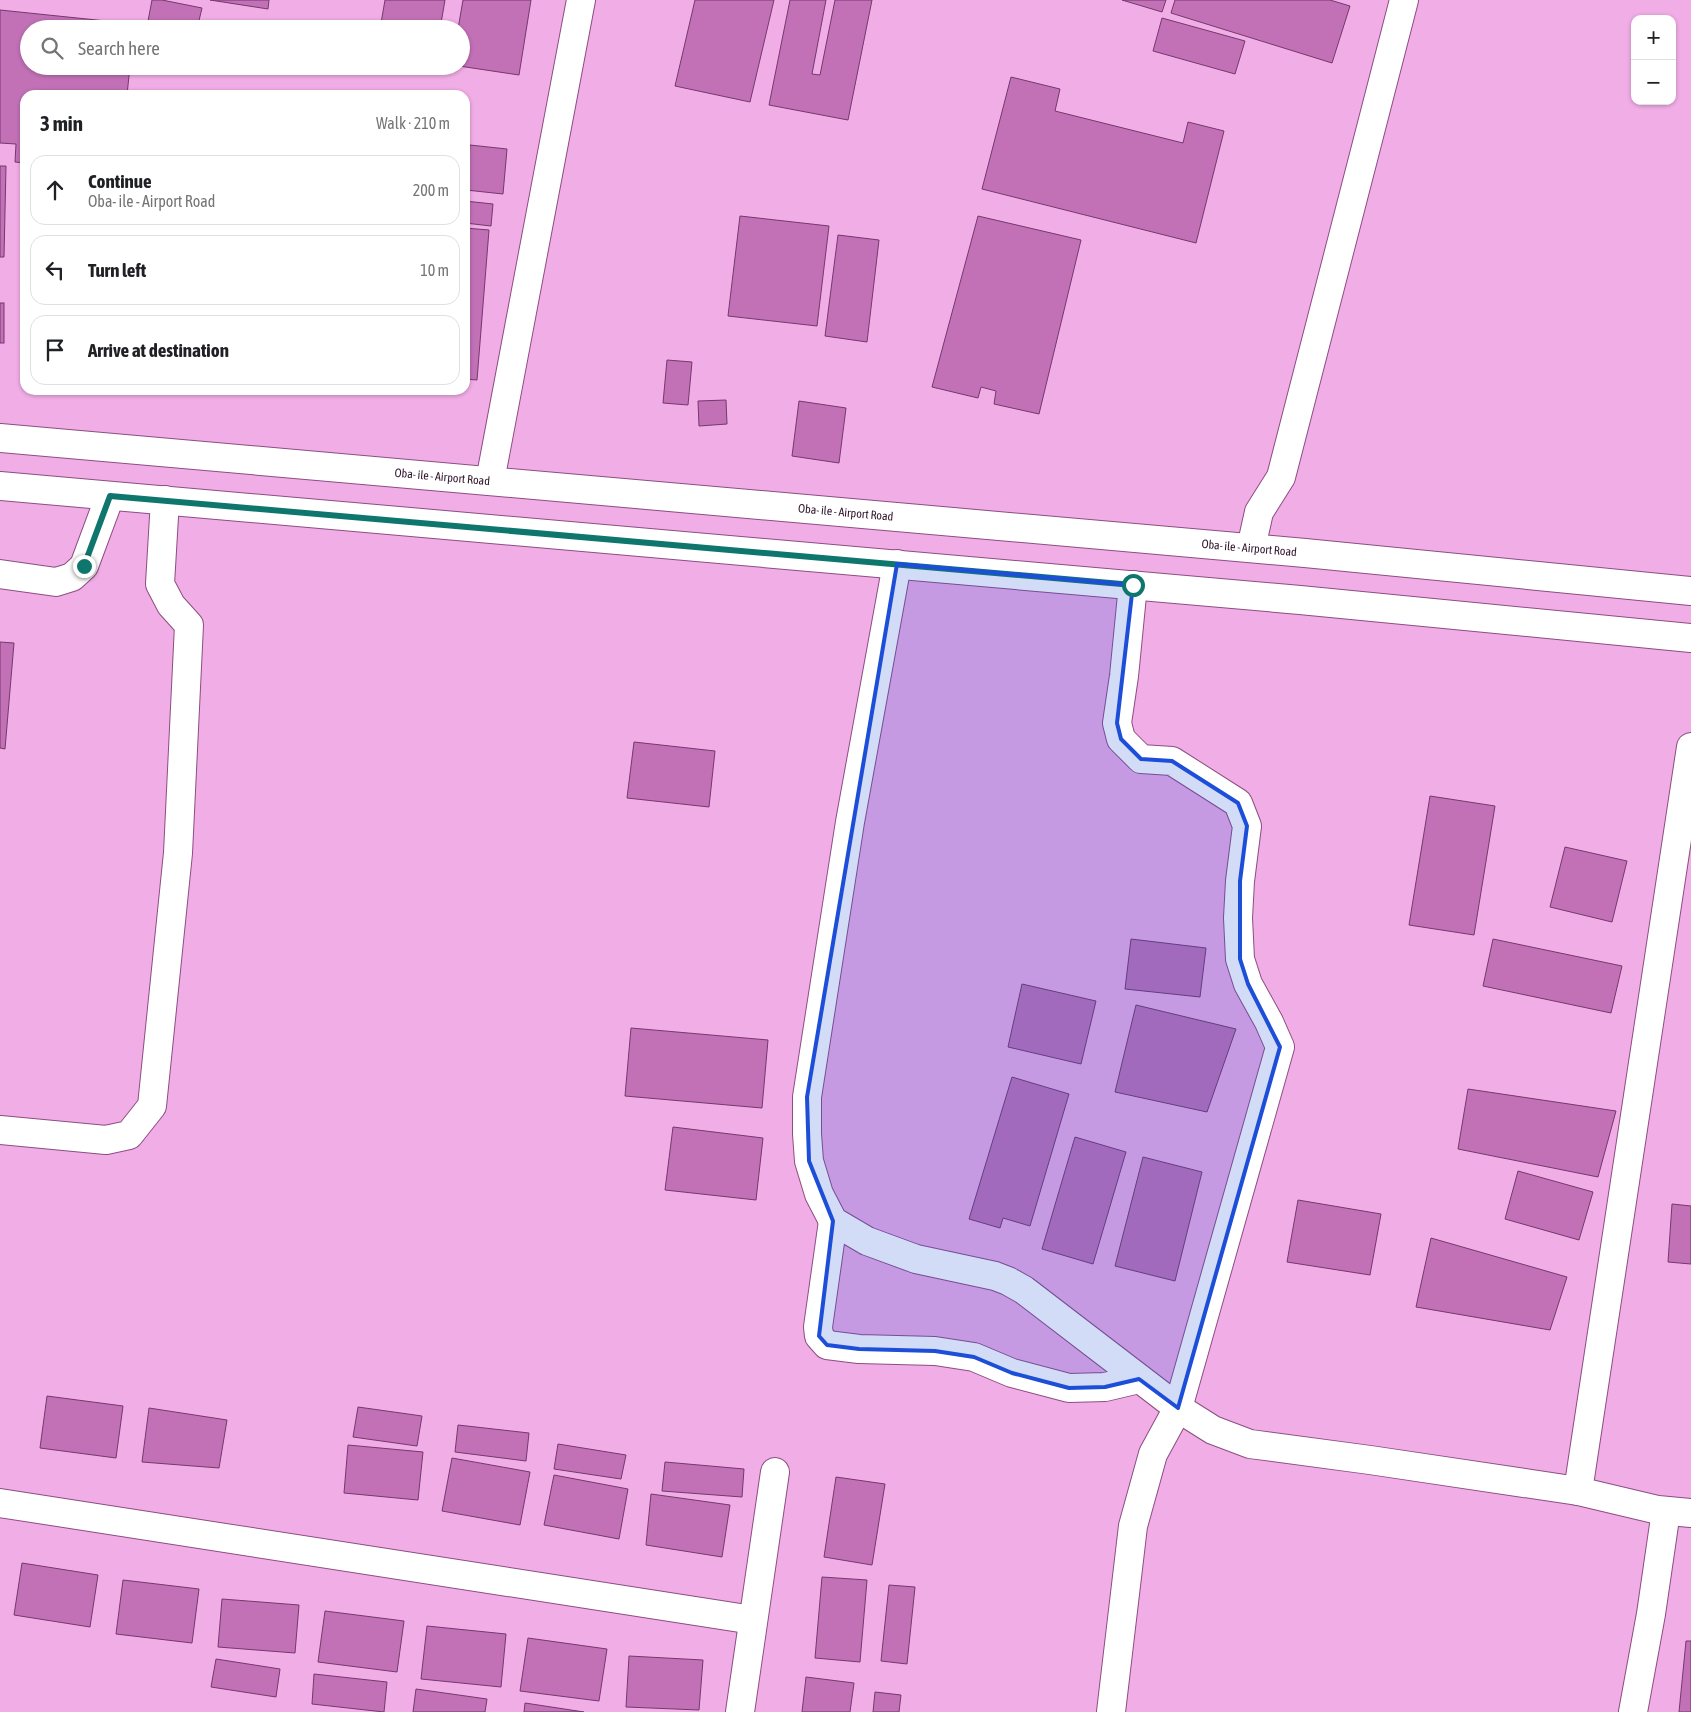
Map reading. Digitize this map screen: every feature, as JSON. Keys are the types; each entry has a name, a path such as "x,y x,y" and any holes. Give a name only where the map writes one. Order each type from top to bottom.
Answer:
{"street":[{"path":"490,481 581,0"},
{"path":"1252,548 1259,512 1281,477 1404,0"},
{"name":"Oba- ile - Airport Road","path":"0,438 1252,548 1691,591"},
{"path":"0,486 1133,585 1691,638"},
{"path":"0,574 56,582 72,576 84,566 110,496"},
{"path":"0,1130 106,1140 129,1135 152,1106 178,853 188,625 171,605 160,584 165,500"},
{"path":"897,564 850,822 807,1097 809,1161 819,1194 833,1221 867,1241 916,1259 1008,1280 1024,1290 1178,1408 1213,1430 1250,1444 1578,1491 1679,1512 1651,1614 1633,1712"},
{"path":"1111,1712 1133,1526 1153,1454 1178,1408 1280,1047 1270,1022 1248,984 1240,959 1238,918 1240,881 1247,826 1238,803 1172,761 1141,759 1121,739 1117,723 1124,676 1133,585"},
{"path":"1578,1491 1691,747"},
{"path":"833,1221 818,1327 819,1336 827,1345 859,1350 935,1351 974,1357 1012,1373 1069,1388 1105,1387 1139,1379"},
{"path":"740,1712 775,1472"},
{"path":"0,1502 753,1620"}],"highlighted area":[{"path":"897,564 1133,585 1117,723 1121,739 1141,759 1172,761 1238,803 1247,826 1240,881 1240,959 1248,984 1280,1047 1178,1408 1139,1379 1105,1387 1069,1388 1012,1373 974,1357 935,1351 859,1349 827,1345 819,1336 833,1221 809,1161 807,1097"}],"building":[{"path":"152,0 162,0 202,8 199,20 148,20"},
{"path":"210,0 269,0 268,9"},
{"path":"385,0 445,0 442,20 382,20"},
{"path":"463,0 531,0 519,75 470,68 470,20 460,20"},
{"path":"695,0 774,0 750,102 675,86"},
{"path":"790,0 826,0 812,74 820,75 835,0 872,0 848,120 769,105"},
{"path":"1122,0 1166,0 1162,12"},
{"path":"1175,0 1330,0 1350,6 1332,63 1171,13"},
{"path":"0,10 96,20 20,20 20,75 129,75 128,90 20,90 20,162 15,162 16,144 0,143"},
{"path":"1162,18 1245,41 1235,74 1153,51"},
{"path":"1011,77 1060,89 1055,111 1183,143 1188,122 1224,131 1196,243 982,189"},
{"path":"470,145 507,149 503,194 470,190"},
{"path":"0,166 6,166 4,257 0,257"},
{"path":"470,202 493,204 491,226 470,224"},
{"path":"740,216 829,226 817,326 728,316"},
{"path":"978,216 1081,240 1039,414 994,404 996,391 981,387 978,398 932,387"},
{"path":"470,228 489,230 477,380 470,379"},
{"path":"838,235 879,240 867,342 825,336"},
{"path":"0,303 4,303 4,343 0,343"},
{"path":"667,360 692,362 688,405 663,403"},
{"path":"726,400 727,424 699,426 698,401"},
{"path":"799,401 846,408 839,463 792,456"},
{"path":"0,642 14,643 5,749 0,748"},
{"path":"634,742 715,751 709,807 627,798"},
{"path":"1430,796 1495,806 1474,935 1409,925"},
{"path":"1565,847 1627,861 1612,922 1550,907"},
{"path":"1131,939 1206,948 1200,997 1125,989"},
{"path":"1493,939 1622,966 1611,1013 1483,986"},
{"path":"1022,984 1096,1001 1081,1064 1008,1047"},
{"path":"1136,1005 1236,1029 1207,1112 1115,1092"},
{"path":"631,1028 768,1040 762,1108 625,1096"},
{"path":"1012,1077 1069,1094 1030,1226 1003,1218 1000,1228 969,1219"},
{"path":"1468,1089 1616,1111 1598,1177 1458,1149"},
{"path":"673,1127 763,1138 756,1200 665,1190"},
{"path":"1075,1137 1126,1152 1093,1264 1042,1249"},
{"path":"1143,1157 1202,1172 1175,1281 1115,1266"},
{"path":"1518,1171 1593,1192 1579,1240 1505,1219"},
{"path":"1298,1200 1381,1214 1370,1275 1287,1262"},
{"path":"1672,1204 1691,1206 1691,1264 1668,1262"},
{"path":"1431,1238 1567,1277 1550,1330 1416,1307"},
{"path":"47,1396 123,1406 116,1458 40,1448"},
{"path":"358,1407 422,1416 417,1446 353,1437"},
{"path":"149,1408 227,1420 219,1468 142,1462"},
{"path":"458,1425 529,1433 526,1461 455,1452"},
{"path":"558,1444 626,1455 621,1479 554,1469"},
{"path":"348,1445 423,1452 418,1500 344,1493"},
{"path":"452,1458 530,1472 520,1525 442,1511"},
{"path":"665,1462 744,1469 742,1497 662,1491"},
{"path":"554,1475 628,1489 619,1539 544,1525"},
{"path":"836,1477 885,1484 872,1565 824,1557"},
{"path":"651,1494 730,1505 722,1557 646,1545"},
{"path":"22,1563 98,1575 90,1627 14,1615"},
{"path":"822,1577 867,1580 860,1662 815,1658"},
{"path":"123,1580 199,1589 192,1643 116,1634"},
{"path":"889,1585 915,1587 907,1664 881,1661"},
{"path":"222,1599 299,1605 295,1653 218,1647"},
{"path":"325,1611 404,1621 397,1672 318,1662"},
{"path":"427,1626 506,1634 501,1687 421,1679"},
{"path":"528,1638 607,1649 599,1701 520,1691"},
{"path":"1686,1641 1691,1641 1691,1712 1679,1712"},
{"path":"629,1656 703,1660 699,1710 626,1707"},
{"path":"216,1659 280,1669 276,1697 211,1687"},
{"path":"314,1674 387,1682 384,1712 312,1704"},
{"path":"806,1677 854,1683 850,1712 802,1712"},
{"path":"416,1689 487,1699 485,1712 413,1712"},
{"path":"875,1692 901,1695 899,1712 873,1712"},
{"path":"525,1703 584,1712 524,1712"}],"route":[{"path":"84,566 110,496 1133,585"}]}
